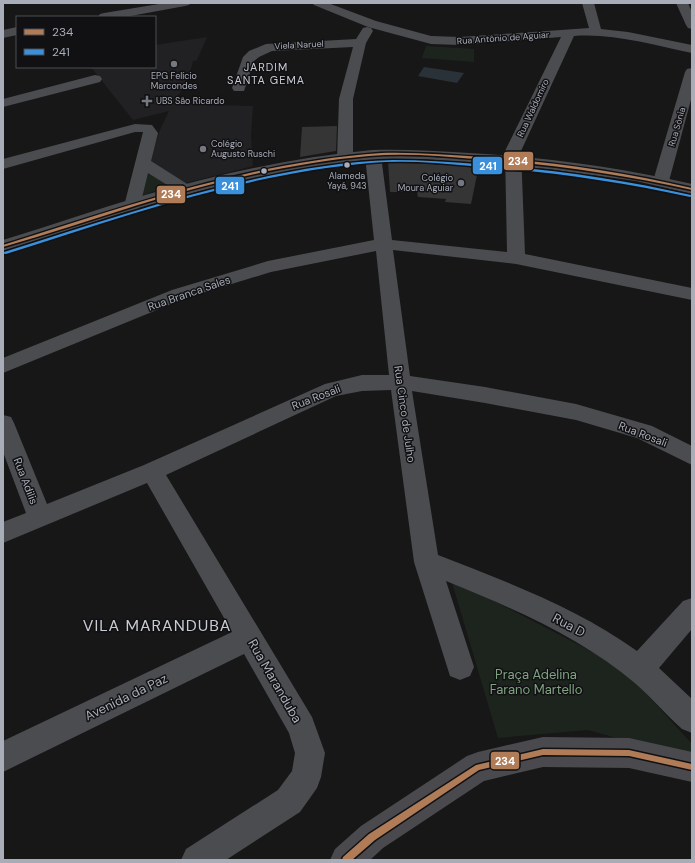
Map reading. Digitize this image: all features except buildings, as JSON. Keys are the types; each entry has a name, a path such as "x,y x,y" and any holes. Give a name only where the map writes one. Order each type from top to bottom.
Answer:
{"main road":[{"path":"346,860 372,837 478,767 543,752 629,753 692,767"}],"street":[{"path":"110,16 185,3"},
{"name":"Rua Antônio de Aguiar","path":"318,3 372,24 414,36 445,41 596,32 692,49"},
{"path":"588,3 596,32"},
{"path":"686,7 692,25"},
{"path":"345,158 346,99 360,43 372,24"},
{"path":"3,34 16,31"},
{"name":"Rua Waldomiro","path":"516,258 513,151 569,33"},
{"name":"Viela Naruel","path":"239,88 248,60 254,54 270,47 360,43"},
{"name":"Rua Sônia","path":"661,181 692,72"},
{"path":"3,103 95,79"},
{"path":"3,164 135,128 147,128 151,133 132,206"},
{"path":"3,246 186,190 260,173 345,158 424,154 513,160 661,181 692,189"},
{"name":"Rua Cinco de Julho","path":"373,156 382,244 400,382 427,562 460,667"},
{"path":"143,163 186,190"},
{"name":"Rua Branca Sales","path":"3,366 179,294 268,267 382,244 516,258 692,294"},
{"name":"Rua Rosali","path":"3,533 152,471 332,389 362,383 400,382 485,395 576,412 644,432 692,456"},
{"name":"Rua Adilis","path":"3,422 40,517"},
{"name":"Rua Maranduba","path":"152,471 302,727 310,754 306,777 289,801 197,860"},
{"name":"Rua D","path":"427,562 486,585 564,622 605,646 640,669 692,719"},
{"path":"640,669 692,610"},
{"name":"Avenida da Paz","path":"3,756 250,637"}],"shaded area":[{"path":"207,37 197,60 193,61 188,80 173,104 253,106 251,136 253,166 186,183 149,162 160,130 169,111 133,120 92,68 156,68 156,45"},
{"path":"424,67 464,73 457,83 418,76"}],"green space":[{"path":"426,46 474,49 474,62 422,58"},
{"path":"146,170 169,186 138,197"},
{"name":"Praça Adelina Farano Martello","path":"451,579 622,667 692,744 692,759 588,730 498,738"}],"transit line":[{"name":"234","path":"3,246 138,204 229,179 322,161 369,155 418,154 525,162 609,172 692,189"},
{"name":"241","path":"5,253 185,197 276,176 369,162 429,162 493,166 550,172 606,179 690,196"},
{"name":"234","path":"346,860 372,837 478,767 543,752 629,753 692,767"}],"place":[{"name":"EPG Felício Marcondes","path":"174,64"},
{"name":"UBS São Ricardo","path":"147,101"},
{"name":"Colégio Augusto Ruschi","path":"203,149"},
{"name":"Alameda Yayá, 943","path":"347,165"},
{"name":"Colégio Moura Aguiar","path":"461,183"}],"district":[{"name":"JARDIM SANTA GEMA","path":"266,73"},
{"name":"VILA MARANDUBA","path":"157,625"}]}
